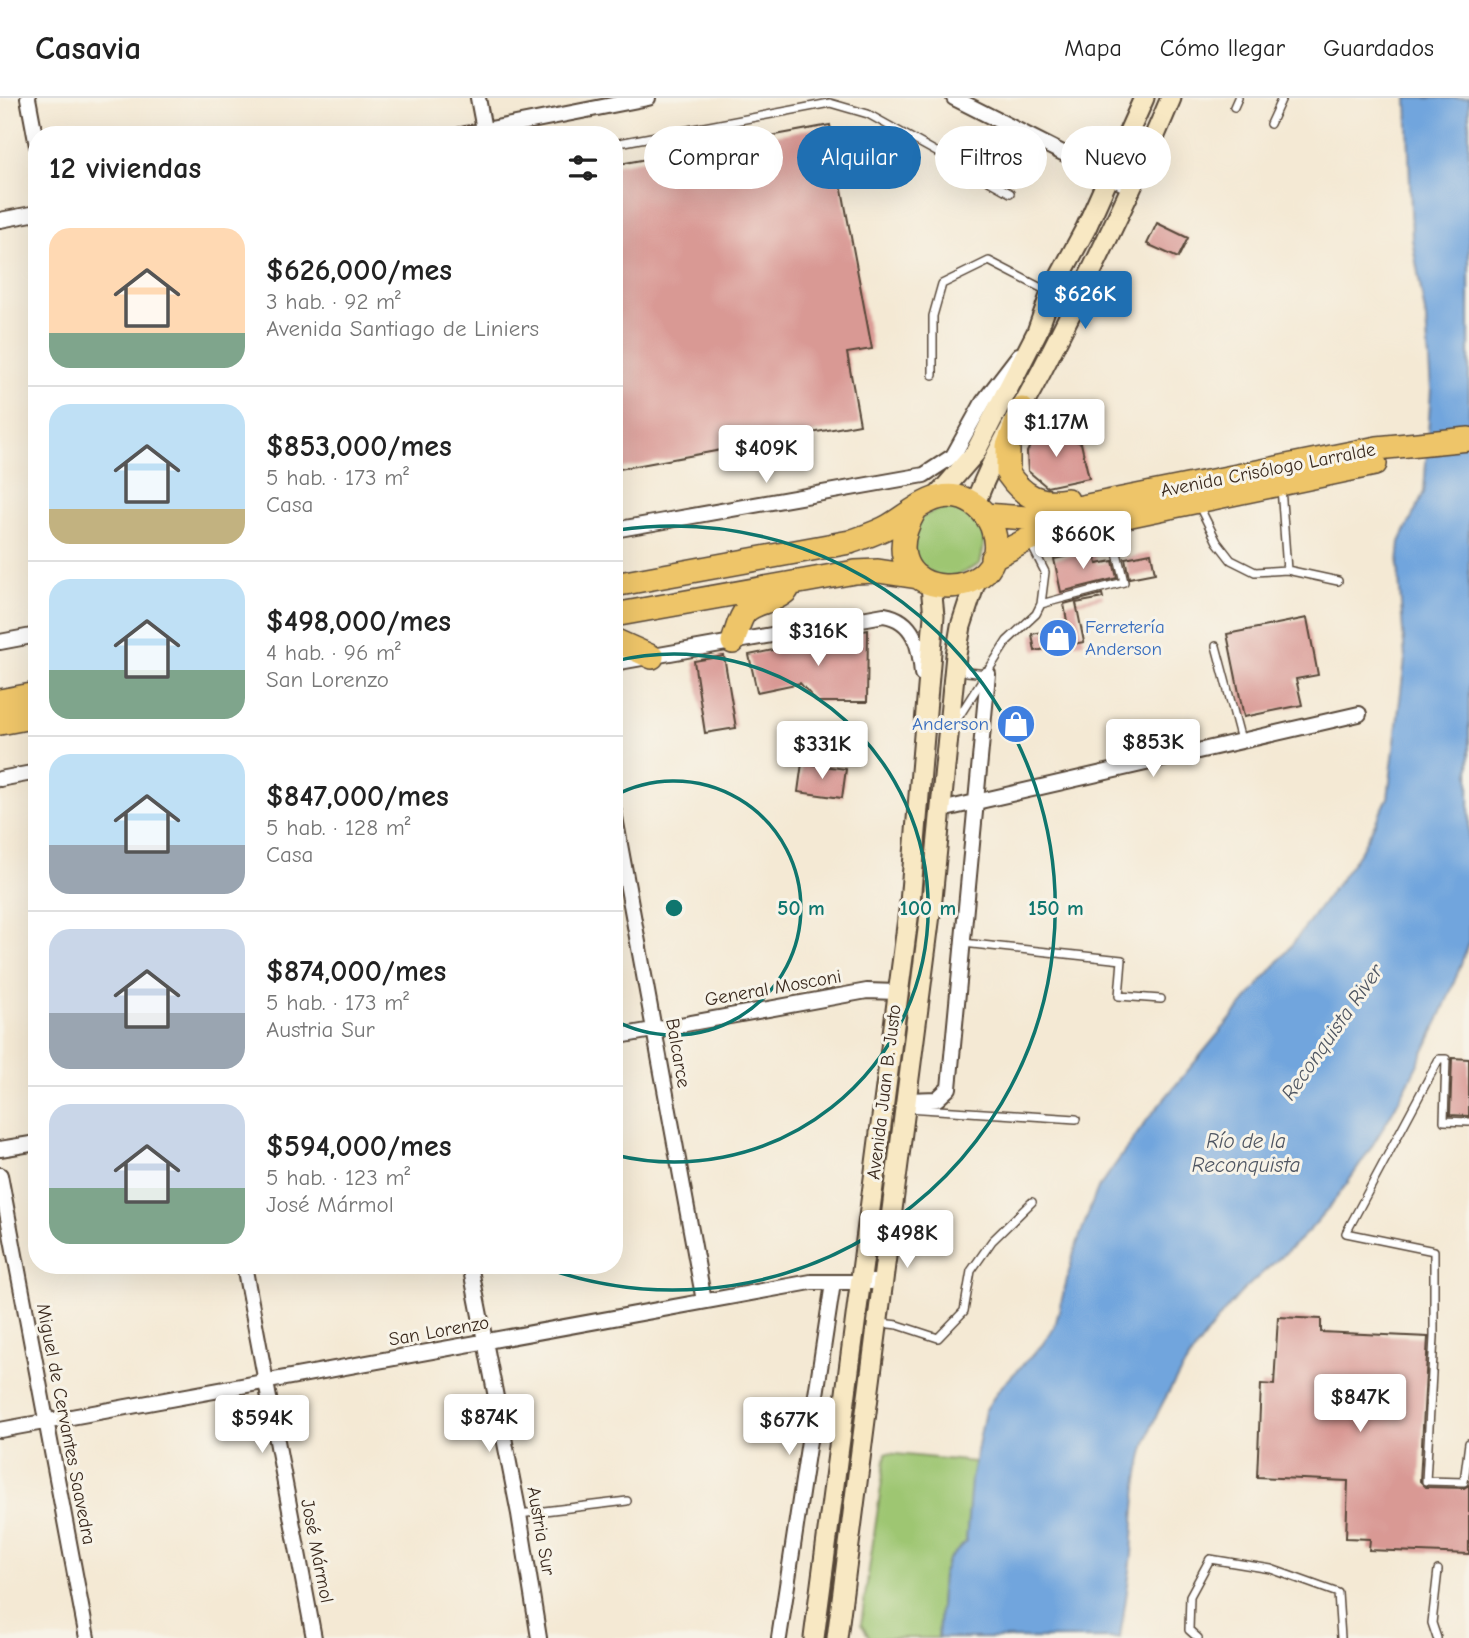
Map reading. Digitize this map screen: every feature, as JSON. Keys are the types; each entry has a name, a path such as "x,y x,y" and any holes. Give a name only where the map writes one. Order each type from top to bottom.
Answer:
{"main road":[{"path":"1131,126 1144,98"},
{"path":"1158,126 1171,98"},
{"path":"623,583 850,542 914,512 936,498 975,453 1037,332 1051,293 1086,228 1103,189"},
{"path":"980,510 996,452 1022,409 1087,282 1129,189"},
{"path":"1022,409 1006,458 1008,474 1014,482 1024,493 1045,502 1070,500 1105,511"},
{"name":"Avenida Crisólogo Larralde","path":"992,558 1029,539 1105,511 1311,469 1377,448 1469,439"},
{"name":"Avenida Crisólogo Larralde","path":"980,510 1027,518 1197,502 1281,484 1311,469 1469,455"},
{"path":"837,1638 885,1282 932,899 956,655 961,626 976,580 992,558 994,536 980,510 956,497 936,498"},
{"path":"914,512 902,537 903,552 924,581"},
{"path":"623,613 793,582 878,571 949,589 976,580"},
{"name":"Avenida Juan B. Justo","path":"807,1638 814,1628 910,903 934,616 924,581"},
{"path":"733,642 743,615 750,608 778,598 793,582"},
{"path":"623,644 652,657"},
{"path":"0,701 28,696"},
{"path":"0,723 28,718"}],"street":[{"path":"28,98 33,126"},
{"path":"478,98 483,126"},
{"path":"517,126 648,98"},
{"path":"954,98 1061,153"},
{"path":"0,220 28,215"},
{"path":"623,528 924,475 953,456 983,401 1037,332"},
{"path":"623,662 884,615 905,624 917,639 925,734"},
{"path":"0,642 28,637"},
{"path":"907,1104 937,1099 949,1088 988,674"},
{"path":"941,810 1359,714"},
{"path":"0,779 28,774"},
{"name":"Balcarce","path":"623,861 704,1301"},
{"name":"General Mosconi","path":"623,1035 867,991 897,992"},
{"path":"0,1149 28,1144"},
{"name":"Miguel de Cervantes Saavedra","path":"0,1175 87,1638"},
{"name":"José Mármol","path":"246,1274 314,1638"},
{"name":"Austria Sur","path":"472,1274 519,1514 539,1638"},
{"name":"San Lorenzo","path":"0,1430 811,1282 885,1282"},
{"path":"779,1638 833,1283"}],"lane":[{"path":"1234,107 1238,98"},
{"path":"1270,124 1282,98"},
{"path":"623,142 830,100 868,114 1010,193"},
{"path":"933,375 933,316 942,284 989,261 1051,293"},
{"path":"1281,484 1287,570"},
{"path":"1197,502 1217,542 1231,560 1255,572 1287,570 1338,581"},
{"path":"1041,604 1124,582 1105,511"},
{"path":"948,734 1007,641 1036,614 1041,604 1045,572 1029,539"},
{"path":"1216,646 1241,741"},
{"path":"956,655 967,672 988,674"},
{"path":"962,943 1122,960 1119,996 1161,999"},
{"path":"1469,1122 1444,1121 1446,1059 1439,1059 1346,1233 1434,1251 1434,1337 1426,1481 1464,1482 1469,1443"},
{"path":"907,1104 1076,1119"},
{"path":"879,1323 938,1338 964,1311 971,1271 992,1241 1032,1202"},
{"path":"519,1514 627,1501"},
{"path":"1198,1638 1189,1630 1190,1596 1210,1559 1271,1569 1339,1593 1341,1638"},
{"path":"1437,1638 1432,1623 1438,1570"}],"green space":[{"path":"954,504 978,521 984,535 984,543 980,564 947,581 915,563 914,537 915,528 922,517"},
{"path":"886,1453 974,1462 966,1542 948,1560 942,1576 938,1638 870,1638 861,1624"}],"water":[{"name":"Río de la Reconquista","path":"1407,98 1469,98 1469,941 1424,1051 1362,1162 1315,1224 1226,1310 1200,1343 1165,1399 1149,1434 1141,1463 1131,1564 1120,1638 938,1638 942,1576 948,1560 966,1542 971,1480 985,1411 999,1389 1042,1345 1055,1326 1074,1252 1097,1190 1150,1116 1288,950 1359,854 1388,798 1405,659 1398,564 1400,542 1424,492 1431,389 1426,319 1412,239"}],"building":[{"path":"797,131 797,189 842,189 872,349 847,353 860,424 623,468 623,163 644,159 644,189 783,189 783,134"},
{"path":"1157,223 1188,238 1178,258 1147,244"},
{"path":"1039,428 1081,443 1089,478 1047,487 1028,471 1027,452"},
{"path":"1094,551 1097,564 1113,561 1117,578 1061,592 1054,559"},
{"path":"1151,553 1155,573 1129,578 1125,558"},
{"name":"Ferretería Anderson","path":"1102,594 1103,598 1076,603 1084,642 1035,651 1032,634 1068,627 1064,604"},
{"path":"1307,618 1318,675 1296,679 1302,705 1244,717 1227,634"},
{"path":"868,630 867,702 817,702 800,683 757,692 749,655"},
{"path":"724,656 736,728 705,733 694,661"},
{"path":"802,763 846,769 842,798 798,792"},
{"path":"1452,1058 1469,1059 1469,1116 1450,1115"},
{"path":"1278,1317 1321,1319 1321,1332 1428,1337 1420,1481 1426,1487 1464,1488 1469,1485 1469,1554 1369,1550 1370,1539 1346,1538 1348,1481 1257,1477 1261,1384 1274,1385"}],"place":[{"name":"Ferretería Anderson","path":"1058,638"},
{"name":"Anderson","path":"1016,724"}],"water label":[{"name":"Reconquista River","path":"1332,1032"}]}
